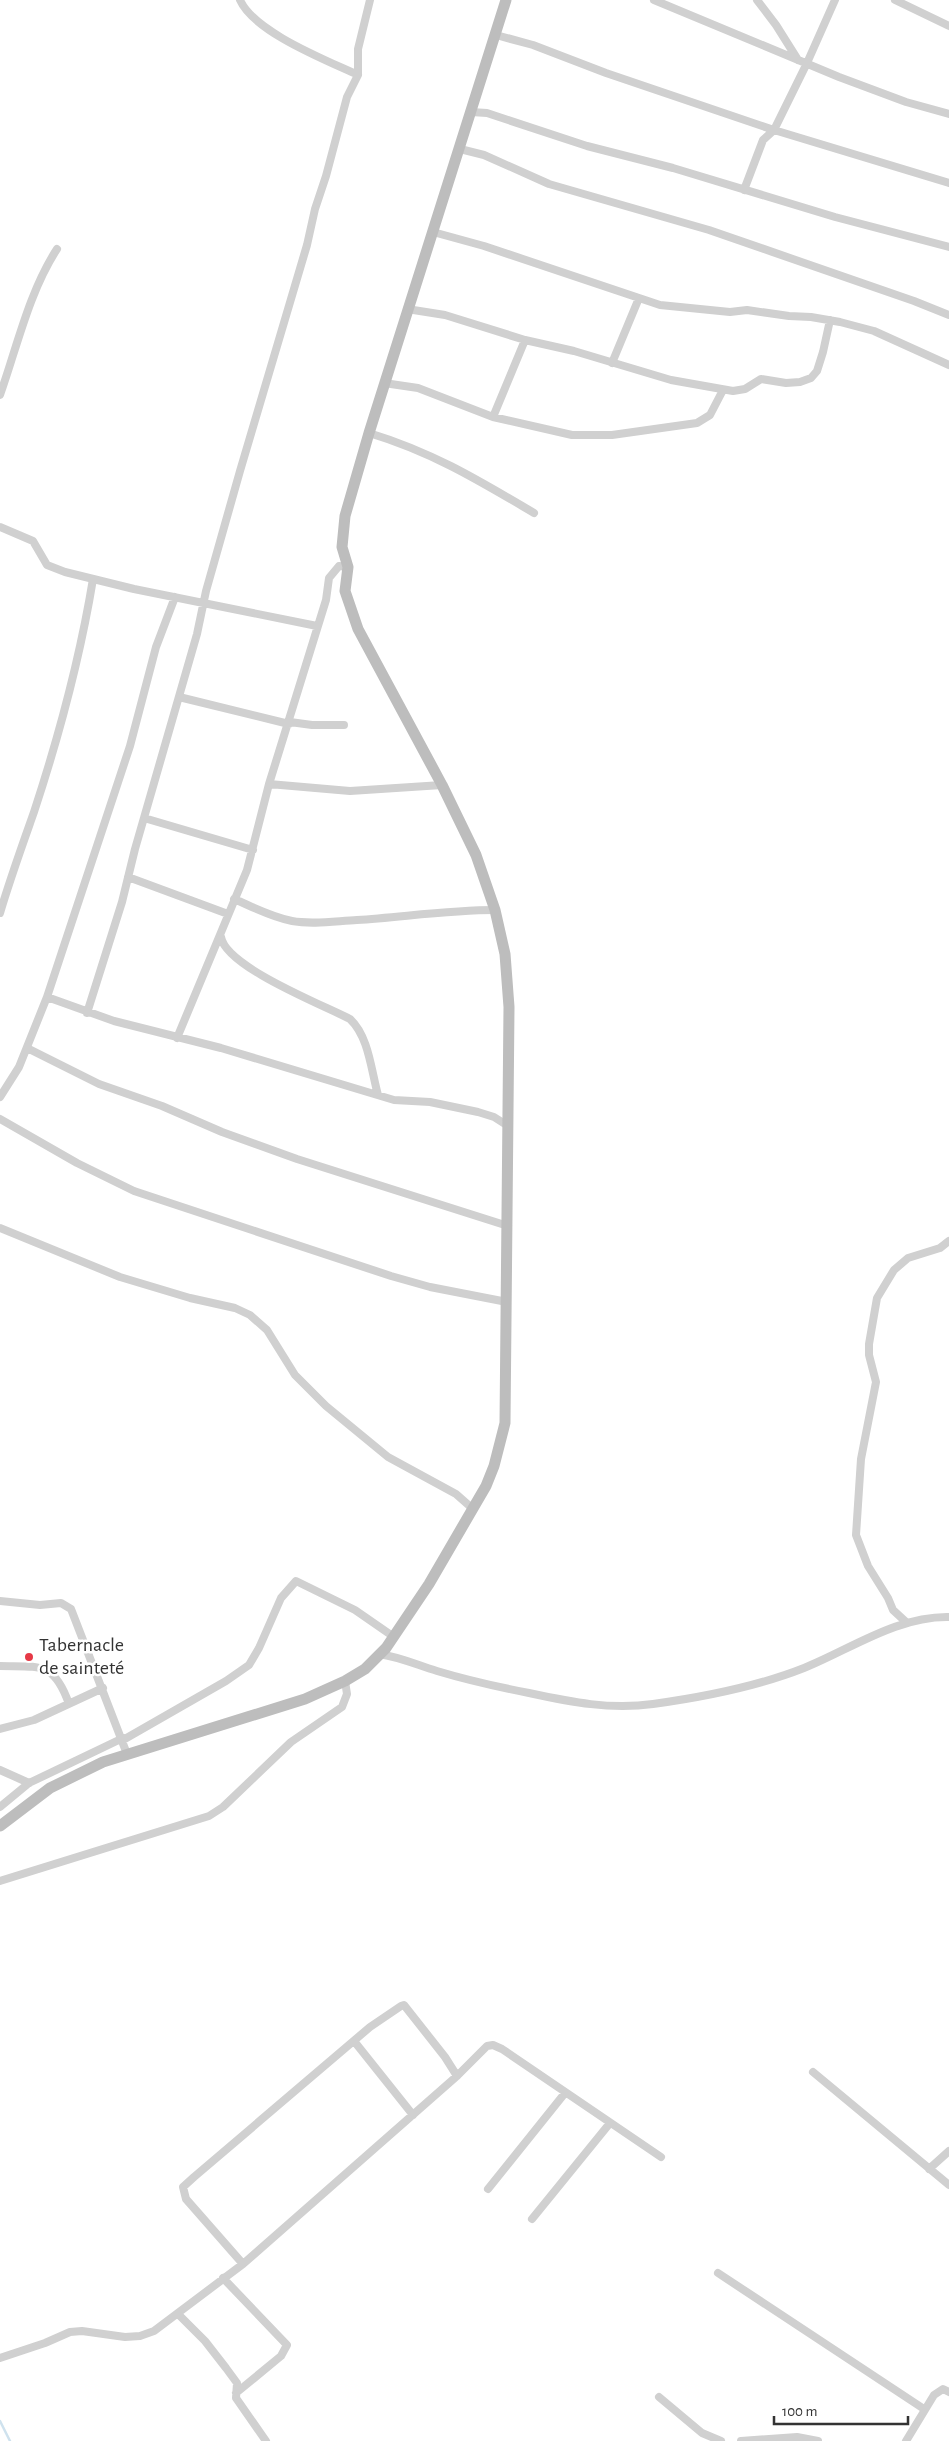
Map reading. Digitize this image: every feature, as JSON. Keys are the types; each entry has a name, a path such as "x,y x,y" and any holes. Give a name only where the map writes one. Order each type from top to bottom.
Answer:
{"main road":[{"path":"0,1826 50,1788 76,1774 127,1754 306,1699 345,1681 365,1669 394,1636 429,1584 473,1509 494,1466 505,1423 510,1007 505,954 495,910 476,855 442,786 358,629 344,591 348,567 342,547 345,516 369,433 506,0"}],"street":[{"path":"240,0 244,7 273,33 358,75"},
{"path":"87,1013 179,697 261,397 307,245 316,203 331,159 348,97 358,75 358,49 370,0"},
{"path":"654,0 807,64 906,102 949,114"},
{"path":"756,0 776,25 798,60"},
{"path":"744,190 763,140 774,130 807,64 835,0"},
{"path":"895,0 949,26"},
{"path":"496,35 533,45 606,73 774,130 949,183"},
{"path":"471,112 487,113 587,146 835,217 949,247"},
{"path":"460,149 484,155 558,186 709,230 799,260 949,315"},
{"path":"433,232 484,246 639,298 676,307 730,312 747,310 830,320 874,331 949,364"},
{"path":"0,396 34,297 44,272 57,248"},
{"path":"612,363 639,298"},
{"path":"407,310 445,315 525,340 671,380 723,390 745,389 761,380 786,383 800,382 811,378 817,371 830,320"},
{"path":"493,416 525,340"},
{"path":"384,383 418,388 493,416 572,435 622,434 704,420 710,414 723,390"},
{"path":"369,433 405,444 459,468 534,513"},
{"path":"0,527 34,541 43,560 51,567 93,579 317,626"},
{"path":"177,1038 221,937 253,850 269,784 326,600 329,578 339,566 348,567"},
{"path":"0,913 11,874 34,811 68,697 93,579"},
{"path":"0,1097 19,1067 47,996 130,746 156,647 175,597"},
{"path":"179,697 289,724 290,722 312,725 344,725"},
{"path":"269,784 350,791 442,786"},
{"path":"144,818 253,850"},
{"path":"128,877 228,914"},
{"path":"234,899 276,916 313,922 383,919 465,910 495,910"},
{"path":"221,937 222,943 228,950 263,976 298,996 337,1012 356,1025 370,1062 378,1094"},
{"path":"47,996 87,1013 221,1048 394,1100 430,1102 478,1112 494,1117 508,1126"},
{"path":"27,1048 100,1084 162,1106 222,1132 297,1159 508,1226"},
{"path":"0,1119 77,1163 134,1191 391,1276 430,1287 507,1302"},
{"path":"0,1228 120,1277 190,1298 236,1308 250,1315 267,1330 295,1375 326,1406 388,1457 456,1494 473,1509"},
{"path":"906,1622 900,1619 893,1610 888,1598 868,1566 856,1535 861,1459 876,1382 869,1355 869,1344 877,1298 894,1270 908,1258 940,1248 949,1241"},
{"path":"0,1807 29,1783 123,1739 226,1681 248,1665 259,1648 281,1598 296,1581 355,1610 394,1636"},
{"path":"0,1601 40,1605 65,1604 73,1612 123,1739 127,1754"},
{"path":"890,1629 893,1610"},
{"path":"379,1654 399,1657 435,1671 508,1688 604,1707 628,1707 699,1696 760,1682 802,1668 906,1622 932,1616 949,1617"},
{"path":"0,1666 39,1667 46,1670 62,1684 68,1704"},
{"path":"0,1881 209,1816 222,1807 291,1742 342,1707 347,1694 345,1681"},
{"path":"0,1729 34,1720 103,1688"},
{"path":"0,1770 29,1783"},
{"path":"243,2264 224,2240 191,2205 183,2192 183,2187 354,2041 382,2018 404,2005 445,2056 457,2076"},
{"path":"354,2041 413,2115"},
{"path":"0,2358 45,2343 70,2332 82,2331 116,2337 140,2336 154,2331 243,2264 457,2076 486,2046 494,2045 510,2054 661,2157"},
{"path":"813,2072 949,2185"},
{"path":"488,2189 565,2093"},
{"path":"532,2220 610,2123"},
{"path":"929,2169 949,2151"},
{"path":"718,2273 924,2409"},
{"path":"223,2278 287,2345 281,2356 236,2393"},
{"path":"178,2314 205,2341 237,2383 236,2398 246,2415 266,2441"},
{"path":"906,2441 924,2409 938,2390 943,2389 949,2392"},
{"path":"659,2397 702,2433 721,2441"},
{"path":"740,2441 797,2438 818,2441"}],"waterway":[{"path":"0,2421 10,2441"}],"place":[{"name":"Tabernacle de sainteté","path":"29,1657"}]}
